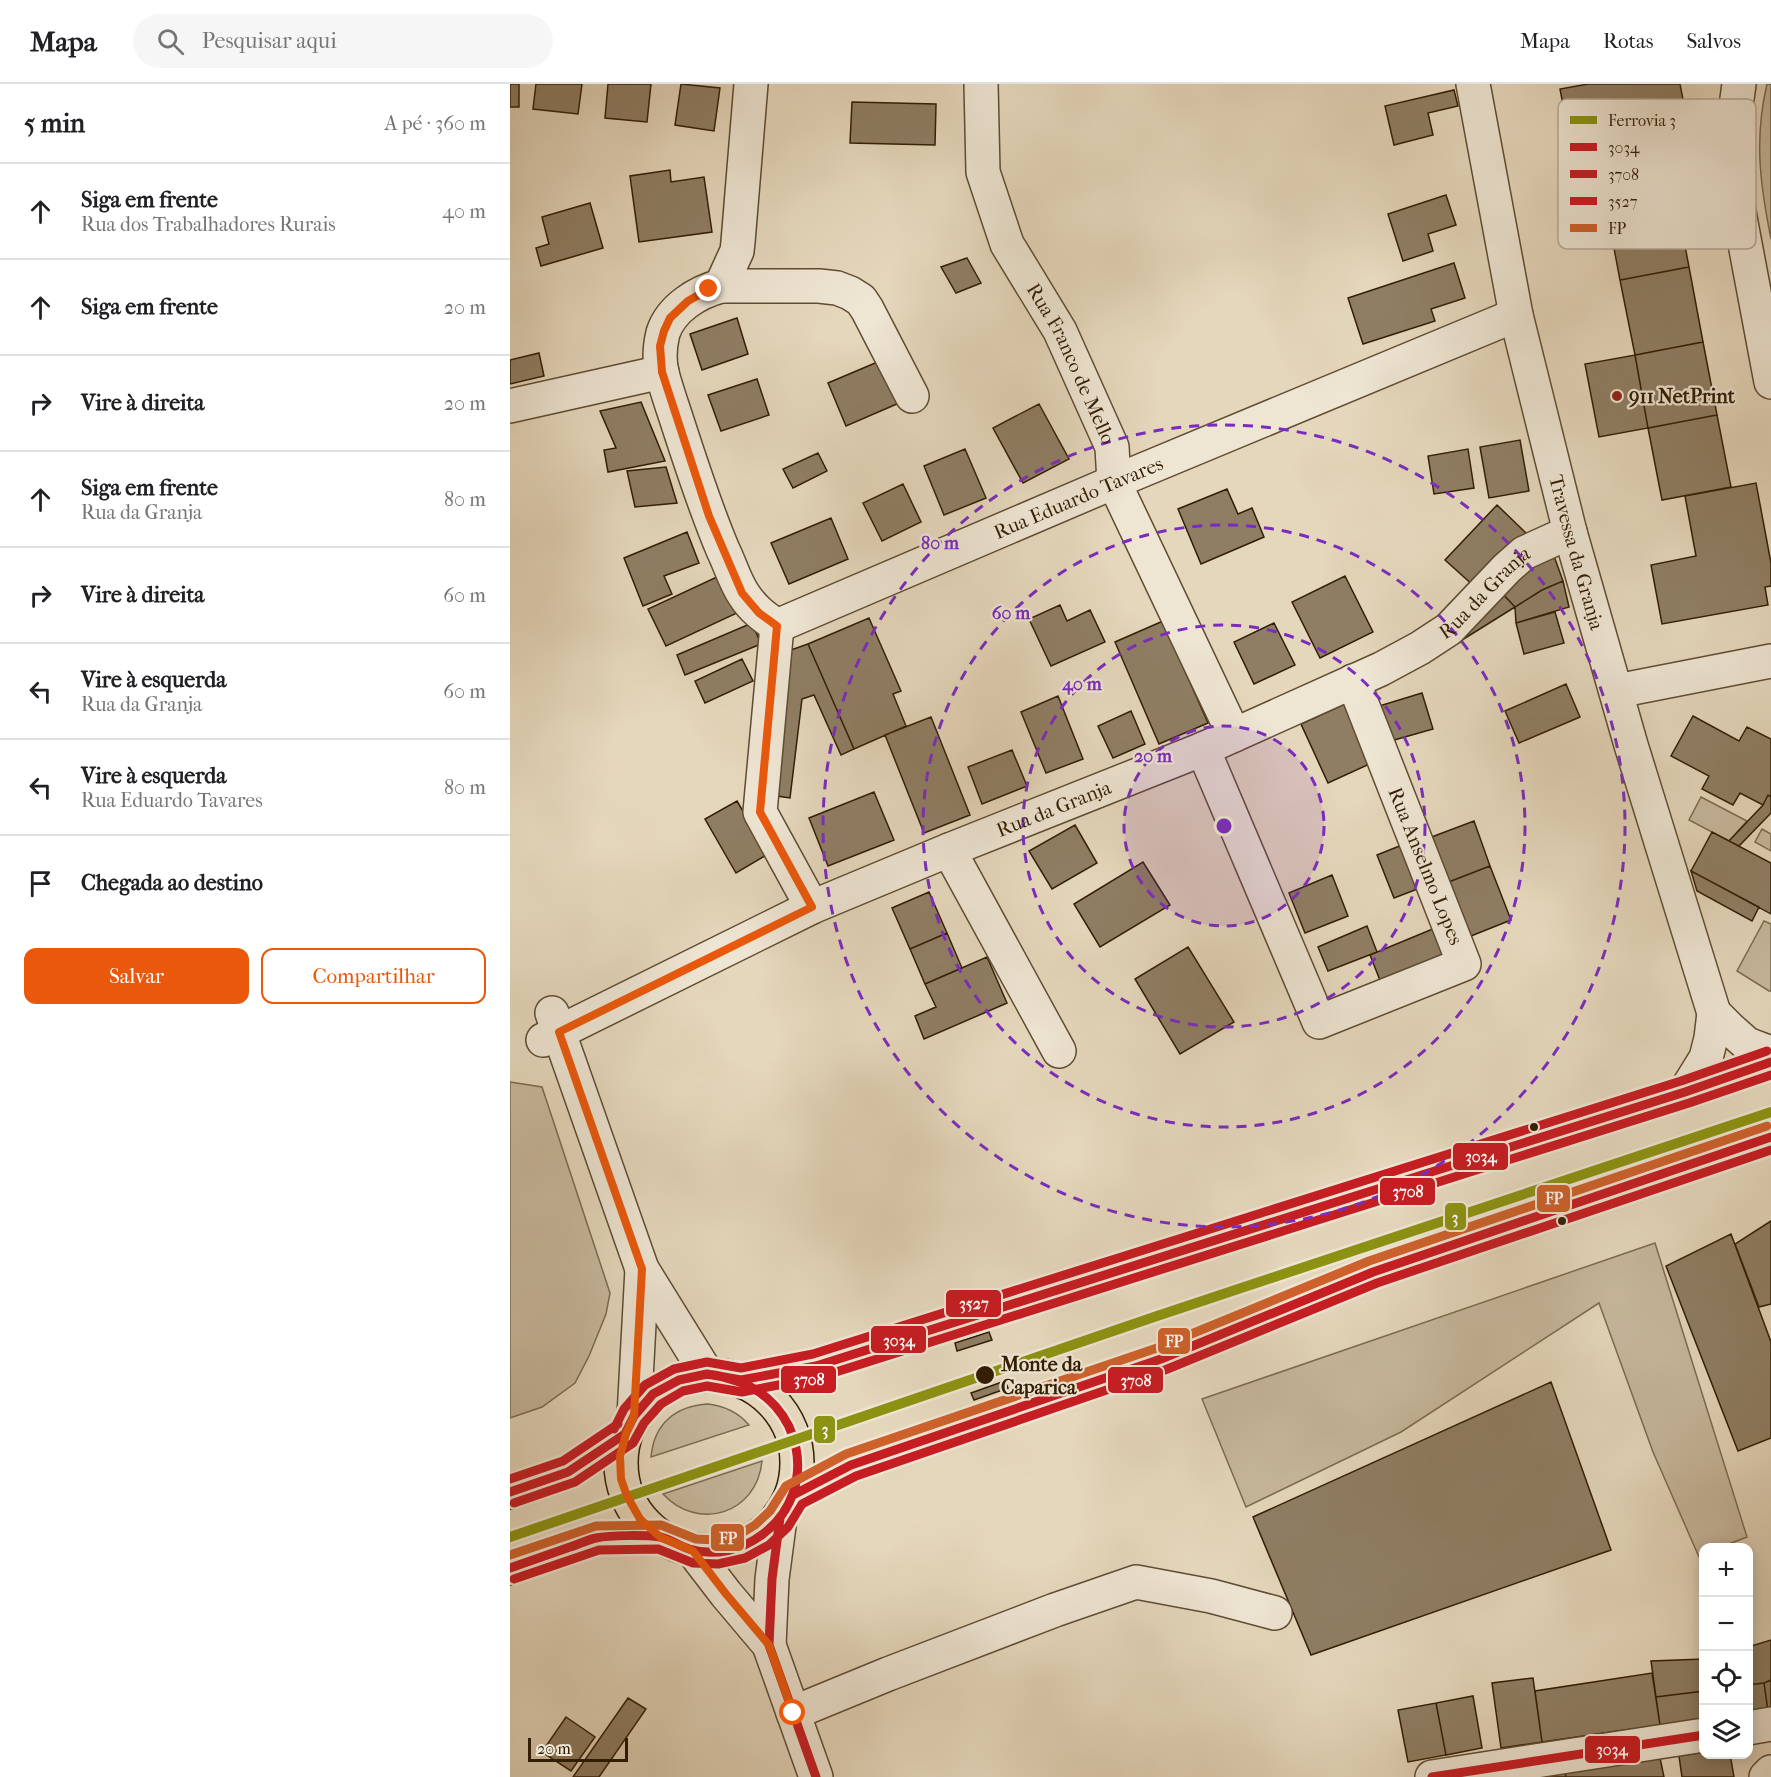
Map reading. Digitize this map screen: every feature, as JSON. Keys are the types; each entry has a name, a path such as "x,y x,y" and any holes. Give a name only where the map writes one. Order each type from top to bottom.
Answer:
{"main road":[{"path":"741,1380 816,1366 1685,1092 1771,1062"},
{"path":"630,1425 620,1456 621,1479 627,1496 640,1519 660,1537 693,1551 717,1552 741,1547 762,1535 786,1507 851,1465 1161,1359 1373,1272 1771,1137"},
{"path":"510,1492 568,1472 630,1425 653,1394 679,1380 707,1374 741,1380 760,1390 776,1404 788,1422 795,1438 799,1457 797,1476 786,1507"},
{"path":"510,1568 597,1538 660,1537"}],"street":[{"path":"721,286 737,250 751,84"},
{"name":"Rua Franco de Mello","path":"981,84 983,172 1003,234 1060,331 1112,447 1114,482 1234,735"},
{"name":"Travessa da Granja","path":"1473,84 1516,315 1570,532 1698,968 1714,1013 1747,1044 1771,1053"},
{"path":"1737,99 1739,84"},
{"path":"1746,249 1771,382"},
{"path":"812,907 760,812 777,626 759,613 742,593 706,508 662,372 660,346 670,318 696,295 709,289 721,286 837,288 861,300 912,396"},
{"name":"Rua Eduardo Tavares","path":"777,626 1114,482 1516,315"},
{"path":"510,406 662,372"},
{"name":"Rua da Granja","path":"642,1269 551,1028 812,907 1203,749 1381,669 1449,629 1524,553 1570,532"},
{"path":"1617,691 1771,662"},
{"name":"Rua Anselmo Lopes","path":"1203,749 1319,1022 1464,964 1353,681"},
{"path":"949,850 1059,1051"},
{"name":"Travessa da Granja","path":"1685,1092 1706,1058 1714,1013"},
{"path":"642,1269 707,1374"},
{"path":"630,1425 642,1269"},
{"path":"769,1645 772,1579 786,1507"},
{"path":"693,1551 769,1645 816,1777"},
{"path":"793,1713 1055,1610 1136,1582 1211,1596 1275,1612"},
{"path":"1753,1727 1771,1724"},
{"path":"1432,1777 1699,1736"},
{"path":"1766,1777 1771,1772"}],"shaded area":[{"path":"1767,84 1771,84 1771,239 1760,162 1761,124"},
{"path":"1701,797 1747,821 1729,841 1689,820"},
{"path":"1762,829 1771,834 1771,851 1755,842"},
{"path":"1764,921 1771,924 1771,991 1737,971"},
{"path":"510,1082 542,1087 610,1293 606,1314 575,1383 542,1407 510,1418"},
{"path":"1655,1243 1747,1537 1731,1543 1699,1543 1699,1557 1653,1452 1599,1303 1401,1432 1246,1507 1202,1399"},
{"path":"708,1404 731,1410 749,1425 651,1457 657,1435 669,1418 686,1408"},
{"path":"762,1461 758,1479 749,1494 738,1505 724,1512 708,1514 693,1512 677,1506 663,1494"}],"building":[{"path":"510,84 519,84 519,107 510,107"},
{"path":"536,84 582,84 578,114 533,109"},
{"path":"608,84 651,84 647,122 605,118"},
{"path":"681,84 720,88 714,131 675,125"},
{"path":"1588,84 1680,84 1683,99 1562,99 1560,89"},
{"path":"1454,90 1458,106 1428,113 1433,135 1394,145 1385,106"},
{"path":"852,102 936,104 935,145 850,143"},
{"path":"670,170 671,182 704,177 712,232 639,242 630,176"},
{"path":"1446,195 1456,225 1428,234 1433,251 1403,261 1388,214"},
{"path":"590,203 603,248 541,266 536,248 549,244 542,217"},
{"path":"1614,249 1686,249 1689,267 1620,280"},
{"path":"967,258 981,283 956,293 941,267"},
{"path":"1454,263 1465,298 1431,309 1435,321 1363,344 1348,298"},
{"path":"1689,267 1703,342 1635,355 1620,280"},
{"path":"737,318 748,354 702,370 690,334"},
{"path":"1703,342 1717,415 1648,428 1635,355"},
{"path":"539,353 544,376 510,384 510,360"},
{"name":"911 NetPrint","path":"1635,355 1648,428 1599,437 1585,364"},
{"path":"887,358 906,400 846,426 828,383"},
{"path":"757,379 769,415 721,431 708,395"},
{"path":"641,402 665,461 608,472 604,450 616,448 600,411"},
{"path":"1039,404 1069,459 1023,483 993,428"},
{"path":"1717,415 1731,487 1662,500 1648,428"},
{"path":"1520,440 1529,491 1489,498 1480,447"},
{"path":"965,449 986,498 944,515 924,466"},
{"path":"1468,449 1474,488 1434,494 1428,456"},
{"path":"818,453 827,471 793,488 783,469"},
{"path":"666,467 677,503 635,507 627,471"},
{"path":"1756,483 1771,563 1771,586 1765,587 1768,605 1662,624 1651,565 1696,556 1685,496"},
{"path":"903,484 921,522 882,541 863,503"},
{"path":"1227,489 1238,514 1252,508 1264,537 1201,564 1178,509"},
{"path":"1497,505 1526,533 1475,587 1445,560"},
{"path":"831,518 848,559 789,584 771,543"},
{"path":"687,532 699,563 664,576 672,594 643,606 624,558"},
{"path":"1554,556 1563,581 1542,590 1515,607 1500,591 1526,565"},
{"path":"719,576 737,613 666,646 648,609"},
{"path":"1345,576 1373,632 1320,658 1292,602"},
{"path":"1563,581 1569,607 1516,623 1515,607 1542,590"},
{"path":"1500,591 1515,607 1454,645"},
{"path":"1060,605 1067,621 1090,610 1105,642 1051,666 1029,619"},
{"path":"1555,612 1564,643 1524,654 1516,623"},
{"path":"869,618 901,691 893,694 906,726 854,749 808,644"},
{"path":"1163,621 1208,723 1159,744 1115,642"},
{"path":"752,623 761,644 685,675 677,655"},
{"path":"1274,623 1295,665 1254,684 1234,642"},
{"path":"808,644 854,749 841,755 814,695 802,699 790,798 777,796 788,651"},
{"path":"742,659 753,681 705,703 695,681"},
{"path":"1566,684 1580,717 1519,743 1505,711"},
{"path":"1422,693 1433,729 1387,742 1376,707"},
{"path":"1058,696 1083,759 1046,773 1021,712"},
{"path":"1349,702 1376,761 1328,783 1301,724"},
{"path":"1131,711 1145,744 1113,758 1098,726"},
{"path":"1693,716 1739,741 1747,727 1771,739 1771,797 1768,795 1763,805 1740,793 1733,805 1702,789 1709,776 1671,756"},
{"path":"931,717 970,815 924,833 885,735"},
{"path":"1012,750 1027,786 982,804 968,767"},
{"path":"874,792 894,840 828,866 809,818"},
{"path":"1768,795 1771,797 1771,813 1739,846 1729,841 1763,805"},
{"path":"737,801 768,854 736,873 705,819"},
{"path":"1474,821 1490,866 1446,883 1429,838"},
{"path":"1075,825 1097,863 1052,889 1029,851"},
{"path":"1712,832 1771,863 1771,914 1691,871"},
{"path":"1402,845 1420,888 1394,898 1377,855"},
{"path":"1143,862 1170,905 1100,947 1074,904"},
{"path":"1490,866 1511,920 1466,938 1446,883"},
{"path":"1691,871 1759,907 1752,921 1697,891"},
{"path":"1332,875 1348,916 1305,933 1289,893"},
{"path":"929,892 947,933 910,949 892,908"},
{"path":"1367,926 1377,952 1328,971 1318,947"},
{"path":"1435,928 1448,961 1383,988 1370,955"},
{"path":"947,933 962,968 925,984 910,949"},
{"path":"1188,947 1234,1022 1180,1054 1135,979"},
{"path":"987,957 1007,1003 924,1039 915,1016 936,1007 925,984"},
{"path":"1771,1221 1771,1304 1759,1307 1735,1244"},
{"path":"1731,1234 1771,1342 1771,1438 1738,1451 1666,1266"},
{"path":"989,1332 992,1340 957,1351 955,1343"},
{"path":"1005,1381 1008,1388 974,1400 971,1393"},
{"path":"1551,1382 1611,1550 1311,1655 1253,1517"},
{"path":"1771,1640 1771,1680 1764,1683 1753,1684 1753,1645"},
{"path":"1699,1659 1699,1692 1656,1697 1651,1661"},
{"path":"1652,1673 1660,1725 1542,1742 1535,1691"},
{"path":"1533,1678 1542,1742 1501,1748 1492,1683"},
{"path":"1771,1680 1771,1710 1768,1711 1764,1683"},
{"path":"1764,1683 1768,1711 1753,1712 1753,1684"},
{"path":"1699,1692 1699,1720 1660,1725 1656,1697"},
{"path":"1473,1696 1482,1748 1446,1755 1436,1703"},
{"path":"628,1698 646,1709 599,1777 573,1777"},
{"path":"1436,1703 1446,1755 1408,1762 1398,1710"},
{"path":"566,1717 595,1737 571,1771 542,1752"},
{"path":"1699,1753 1699,1759 1731,1759 1734,1777 1682,1777 1679,1756"},
{"path":"1660,1758 1664,1777 1566,1777 1565,1773"},
{"path":"1565,1773 1566,1777 1533,1777"}],"rail line":[{"name":"3","path":"510,1537 1157,1316 1771,1112"}],"transit line":[{"name":"3527","path":"614,1429 624,1409 645,1385 674,1369 707,1362 741,1368 813,1354 1681,1081 1767,1051"},
{"name":"3034","path":"625,1434 634,1416 653,1394 679,1380 707,1374 741,1380 816,1366 1685,1092 1771,1062"},
{"name":"3708","path":"514,1503 575,1482 633,1443 644,1423 661,1404 683,1391 707,1386 742,1392 820,1377 1689,1103 1771,1075"},
{"name":"FP","path":"510,1555 596,1526 661,1525 696,1539 716,1540 737,1536 755,1525 770,1511 786,1486 846,1454 1157,1348 1369,1261 1767,1126"},
{"name":"3034","path":"793,1495 851,1465 1161,1359 1373,1272 1771,1137"},
{"name":"3708","path":"514,1579 599,1550 658,1549 693,1563 718,1564 745,1558 769,1545 788,1527 802,1504 856,1476 1165,1370 1377,1283 1771,1150"},
{"name":"3034","path":"510,1568 602,1537 660,1537 689,1549 718,1552 737,1548 755,1540 781,1516 793,1494 797,1471 796,1448 789,1426 775,1406 757,1391 733,1380 714,1375 702,1375"},
{"name":"3527","path":"510,1479 563,1461 618,1424"},
{"name":"3034","path":"510,1492 568,1472 625,1434"},
{"name":"3034","path":"780,1518 772,1579 769,1645 816,1777"},
{"name":"3034","path":"1432,1777 1699,1736"}],"place":[{"name":"911 NetPrint","path":"1617,396"},
{"name":"Monte da Caparica","path":"985,1375"}],"route":[{"path":"709,289 696,295 670,318 660,346 662,372 700,492 742,593 759,613 777,626 760,812 812,907 559,1032 642,1269 634,1416 620,1456 621,1479 627,1496 640,1519 660,1537 693,1551 769,1645 793,1713"}]}
